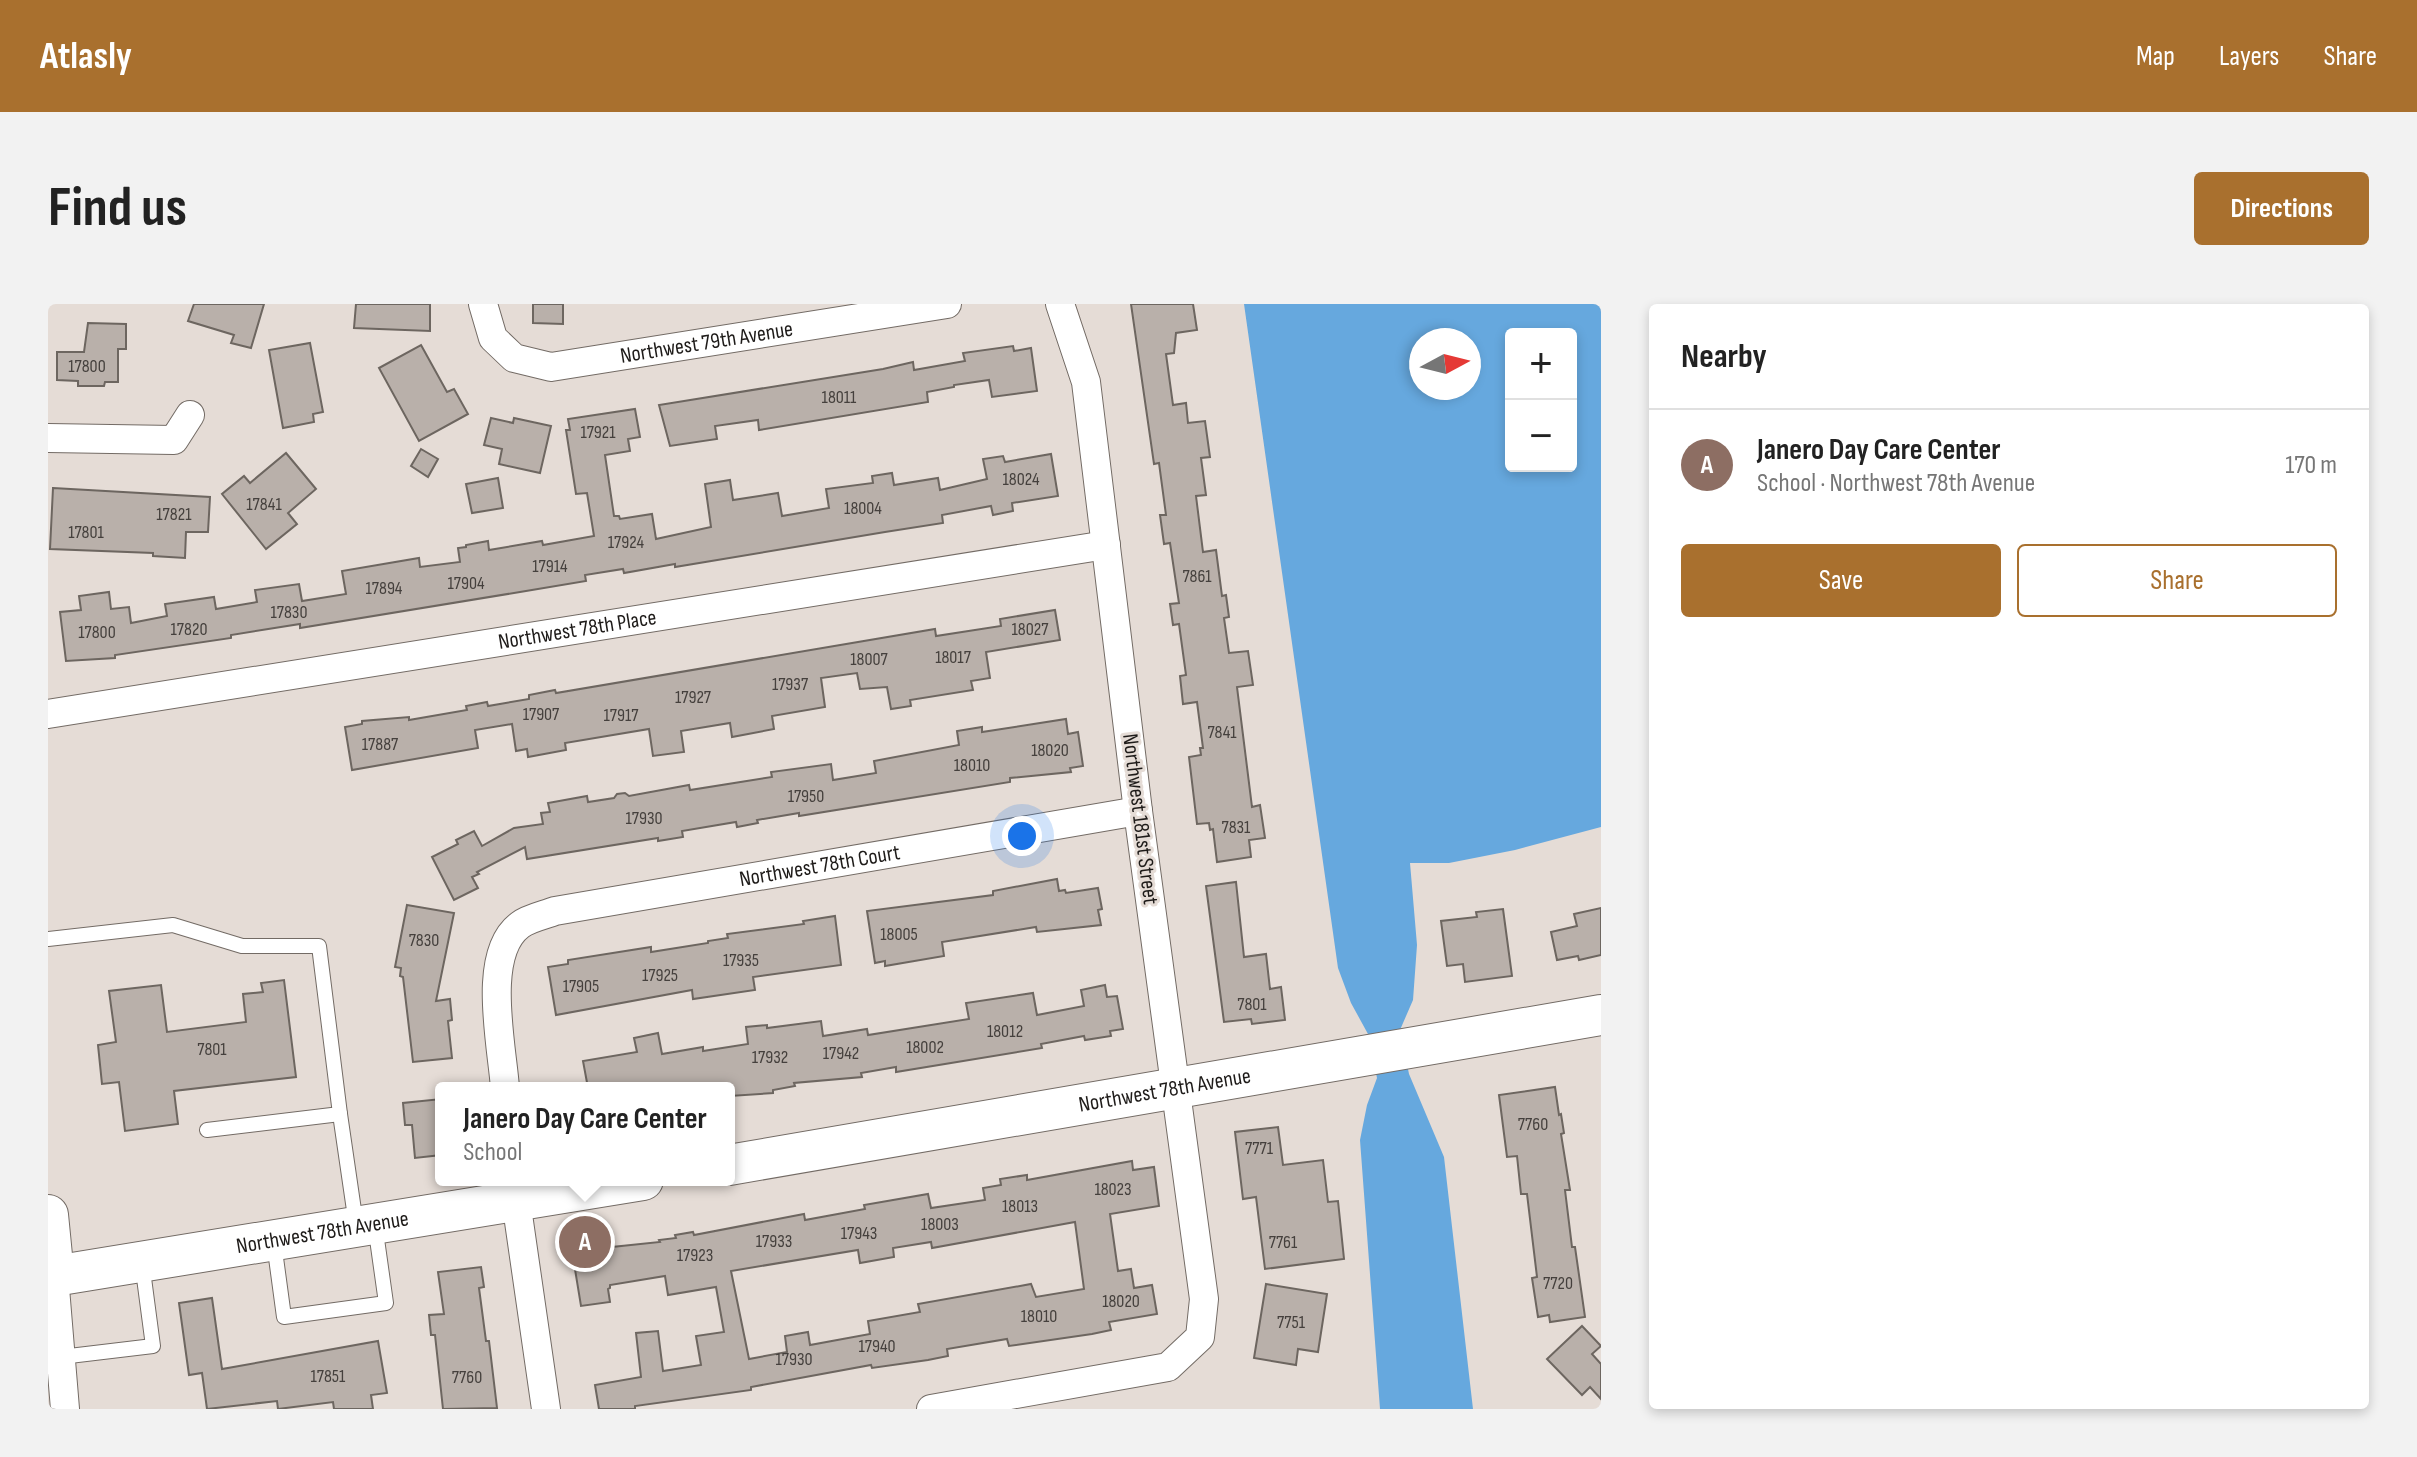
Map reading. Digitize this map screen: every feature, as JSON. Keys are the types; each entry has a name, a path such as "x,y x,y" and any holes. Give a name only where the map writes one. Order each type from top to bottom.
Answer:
{"street":[{"name":"Northwest 79th Avenue","path":"483,304 493,338 514,358 551,367 947,304"},
{"name":"Northwest 181st Street","path":"931,1409 1168,1367 1200,1337 1204,1299 1138,811 1086,382 1060,304"},
{"path":"48,438 174,440 190,415"},
{"name":"Northwest 78th Place","path":"48,714 1106,545"},
{"name":"Northwest 78th Court","path":"505,1082 498,960 508,939 521,924 555,911 1138,811"},
{"name":"Northwest 78th Avenue","path":"735,1164 1601,1015"},
{"name":"Northwest 78th Avenue","path":"51,1277 366,1226 514,1191 573,1186"},
{"path":"514,1191 546,1409"},
{"path":"48,1215 51,1277 65,1409"}],"lane":[{"path":"48,939 173,925 242,946 319,946 340,1114 386,1303 284,1317 274,1241"},
{"path":"207,1130 340,1114"},
{"path":"61,1357 153,1346 142,1262"}],"water":[{"path":"1244,304 1601,304 1601,827 1515,850 1449,863 1410,863 1417,945 1413,1000 1400,1030 1409,1074 1444,1157 1473,1409 1380,1409 1360,1140 1367,1105 1377,1078 1368,1034 1351,1003 1338,968"}],"building":[{"path":"194,304 264,304 251,348 231,343 234,335 188,321"},
{"path":"356,304 430,304 430,331 354,328"},
{"path":"533,304 563,304 563,324 533,323"},
{"path":"1131,304 1193,304 1197,330 1176,333 1174,353 1166,354 1173,405 1186,403 1188,423 1205,421 1210,457 1201,458 1206,495 1196,496 1203,552 1216,550 1222,596 1226,595 1229,617 1224,618 1229,653 1248,651 1253,685 1237,687 1252,807 1260,805 1265,838 1249,840 1251,857 1217,862 1213,829 1210,830 1209,823 1197,824 1189,757 1201,755 1200,748 1203,748 1197,702 1183,704 1180,676 1186,675 1179,624 1173,625 1170,604 1179,603 1170,543 1164,544 1160,515 1166,515 1159,463 1154,464"},
{"path":"88,323 126,324 126,349 118,349 118,382 105,382 104,386 78,386 78,381 57,380 57,352 84,352"},
{"path":"310,343 323,412 313,414 314,422 283,428 269,350"},
{"path":"421,345 447,392 454,389 468,414 419,441 379,368"},
{"path":"1013,346 1014,351 1031,348 1037,391 992,397 989,380 954,385 927,392 928,402 759,430 758,420 715,426 717,439 670,446 659,405 913,362 914,370 965,361 963,353"},
{"path":"635,409 640,437 628,439 630,451 605,455 614,516 620,519 652,514 656,539 711,527 705,484 730,480 733,500 778,493 782,516 829,508 826,489 873,483 872,476 892,473 894,485 938,478 940,490 987,479 983,459 1003,456 1005,462 1051,454 1058,496 1012,503 1013,511 993,515 991,506 942,515 943,523 675,567 675,564 624,573 623,569 585,575 586,581 300,628 300,624 231,635 231,638 115,655 115,658 66,661 60,612 81,610 79,596 109,592 111,609 129,607 131,623 167,616 165,604 214,597 216,609 257,602 255,590 299,584 302,601 346,594 342,571 419,558 420,567 460,562 458,548 466,545 488,541 489,550 594,536 587,493 576,494 566,430 570,430 568,419"},
{"path":"491,418 513,423 514,418 551,426 540,473 499,464 502,449 484,445"},
{"path":"421,449 438,459 428,477 411,466"},
{"path":"286,453 316,489 288,513 297,524 266,549 222,494 244,476 250,483"},
{"path":"498,478 503,508 472,513 466,484"},
{"path":"53,488 210,497 208,532 186,532 185,558 153,556 153,553 50,549"},
{"path":"1055,610 1060,640 986,652 990,678 971,681 973,690 910,700 911,706 891,709 887,687 860,689 857,673 821,678 825,707 772,716 774,729 732,737 730,723 681,731 684,752 653,756 649,729 565,743 566,750 528,757 527,749 516,751 512,724 475,730 478,748 352,770 345,727 362,724 362,721 409,717 409,720 467,710 466,706 487,702 488,706 529,699 529,695 555,690 556,693 935,629 936,636 1001,626 1000,619"},
{"path":"1066,719 1068,734 1078,732 1083,766 1070,768 1071,772 1010,778 1010,782 799,816 799,813 757,820 758,823 737,827 736,822 682,831 683,837 658,841 658,838 527,859 525,847 477,872 479,874 472,877 478,888 454,900 432,857 458,844 456,840 474,831 482,846 514,828 543,824 541,813 550,812 548,803 587,796 588,802 614,798 617,794 629,796 689,785 690,790 772,777 771,772 831,764 833,780 876,773 874,761 959,745 957,731 982,727 982,732"},
{"path":"1057,879 1059,891 1065,890 1066,893 1098,888 1101,925 1037,932 1036,927 942,942 944,956 885,966 885,961 875,963 867,911 993,895 993,891"},
{"path":"1236,882 1244,957 1266,954 1270,989 1281,987 1285,1020 1252,1024 1251,1019 1224,1022 1206,886"},
{"path":"407,905 454,913 436,1001 450,999 452,1020 448,1021 452,1058 413,1062 403,977 400,976 401,968 395,967"},
{"path":"1601,908 1601,955 1579,960 1578,956 1557,960 1551,932 1577,926 1574,914"},
{"path":"1503,909 1512,976 1465,982 1463,964 1447,966 1441,921 1477,917 1476,912"},
{"path":"835,916 841,965 753,977 755,990 693,999 692,990 556,1015 548,967 568,964 568,960 651,947 651,952 708,943 728,938 727,934 804,924 803,921"},
{"path":"284,980 296,1077 174,1091 178,1124 125,1131 119,1082 102,1084 98,1045 116,1042 109,991 161,985 167,1032 246,1022 243,994 263,992 261,983"},
{"path":"1105,985 1107,997 1117,996 1123,1029 1110,1031 1111,1036 1085,1040 1084,1036 1041,1044 1042,1048 896,1072 896,1067 861,1073 862,1077 794,1083 795,1086 773,1090 773,1093 735,1096 735,1082 587,1082 583,1061 637,1052 634,1038 658,1033 662,1054 748,1044 746,1027 767,1025 767,1028 821,1021 823,1036 867,1029 868,1035 969,1019 966,1003 1033,993 1037,1015 1084,1006 1081,990"},
{"path":"1555,1087 1564,1133 1561,1134 1570,1190 1565,1190 1572,1247 1575,1247 1585,1317 1550,1322 1549,1315 1538,1317 1532,1278 1537,1277 1527,1194 1521,1194 1517,1156 1507,1157 1499,1095"},
{"path":"435,1100 435,1156 415,1158 412,1125 405,1125 403,1103"},
{"path":"1278,1127 1283,1165 1323,1160 1328,1202 1338,1201 1344,1259 1265,1269 1256,1197 1243,1199 1235,1132"},
{"path":"1132,1161 1133,1170 1154,1167 1159,1206 1110,1214 1118,1271 1131,1269 1134,1288 1152,1285 1157,1314 1109,1322 1111,1330 1092,1334 1009,1346 1007,1339 947,1349 948,1356 928,1360 872,1368 871,1365 751,1387 751,1390 635,1406 635,1409 599,1409 595,1385 641,1377 636,1333 658,1331 663,1371 701,1365 696,1336 724,1332 716,1287 668,1295 665,1276 610,1285 610,1302 581,1306 573,1257 593,1253 593,1249 660,1242 676,1238 675,1235 693,1232 694,1235 804,1214 805,1220 865,1209 864,1205 928,1194 931,1208 985,1200 983,1188 1001,1185 1000,1179 1027,1175 1027,1180","holes":["1075,1222 1084,1289 1036,1297 1031,1284 918,1304 920,1312 868,1321 870,1334 810,1345 808,1332 785,1336 787,1352 749,1359 731,1271 858,1250 860,1263 894,1257 893,1248 931,1242 932,1248"]},
{"path":"481,1267 484,1287 479,1288 497,1408 443,1409 435,1335 431,1335 429,1315 444,1314 438,1272"},
{"path":"1266,1284 1327,1294 1318,1352 1298,1349 1296,1365 1254,1358"},
{"path":"212,1298 222,1369 378,1341 387,1393 371,1395 373,1409 334,1409 333,1402 278,1409 277,1401 207,1409 202,1373 189,1375 179,1303"},
{"path":"1582,1326 1601,1346 1592,1354 1601,1364 1601,1399 1590,1387 1582,1395 1547,1359"}],"place":[{"name":"Janero Day Care Center","path":"585,1242"}]}
